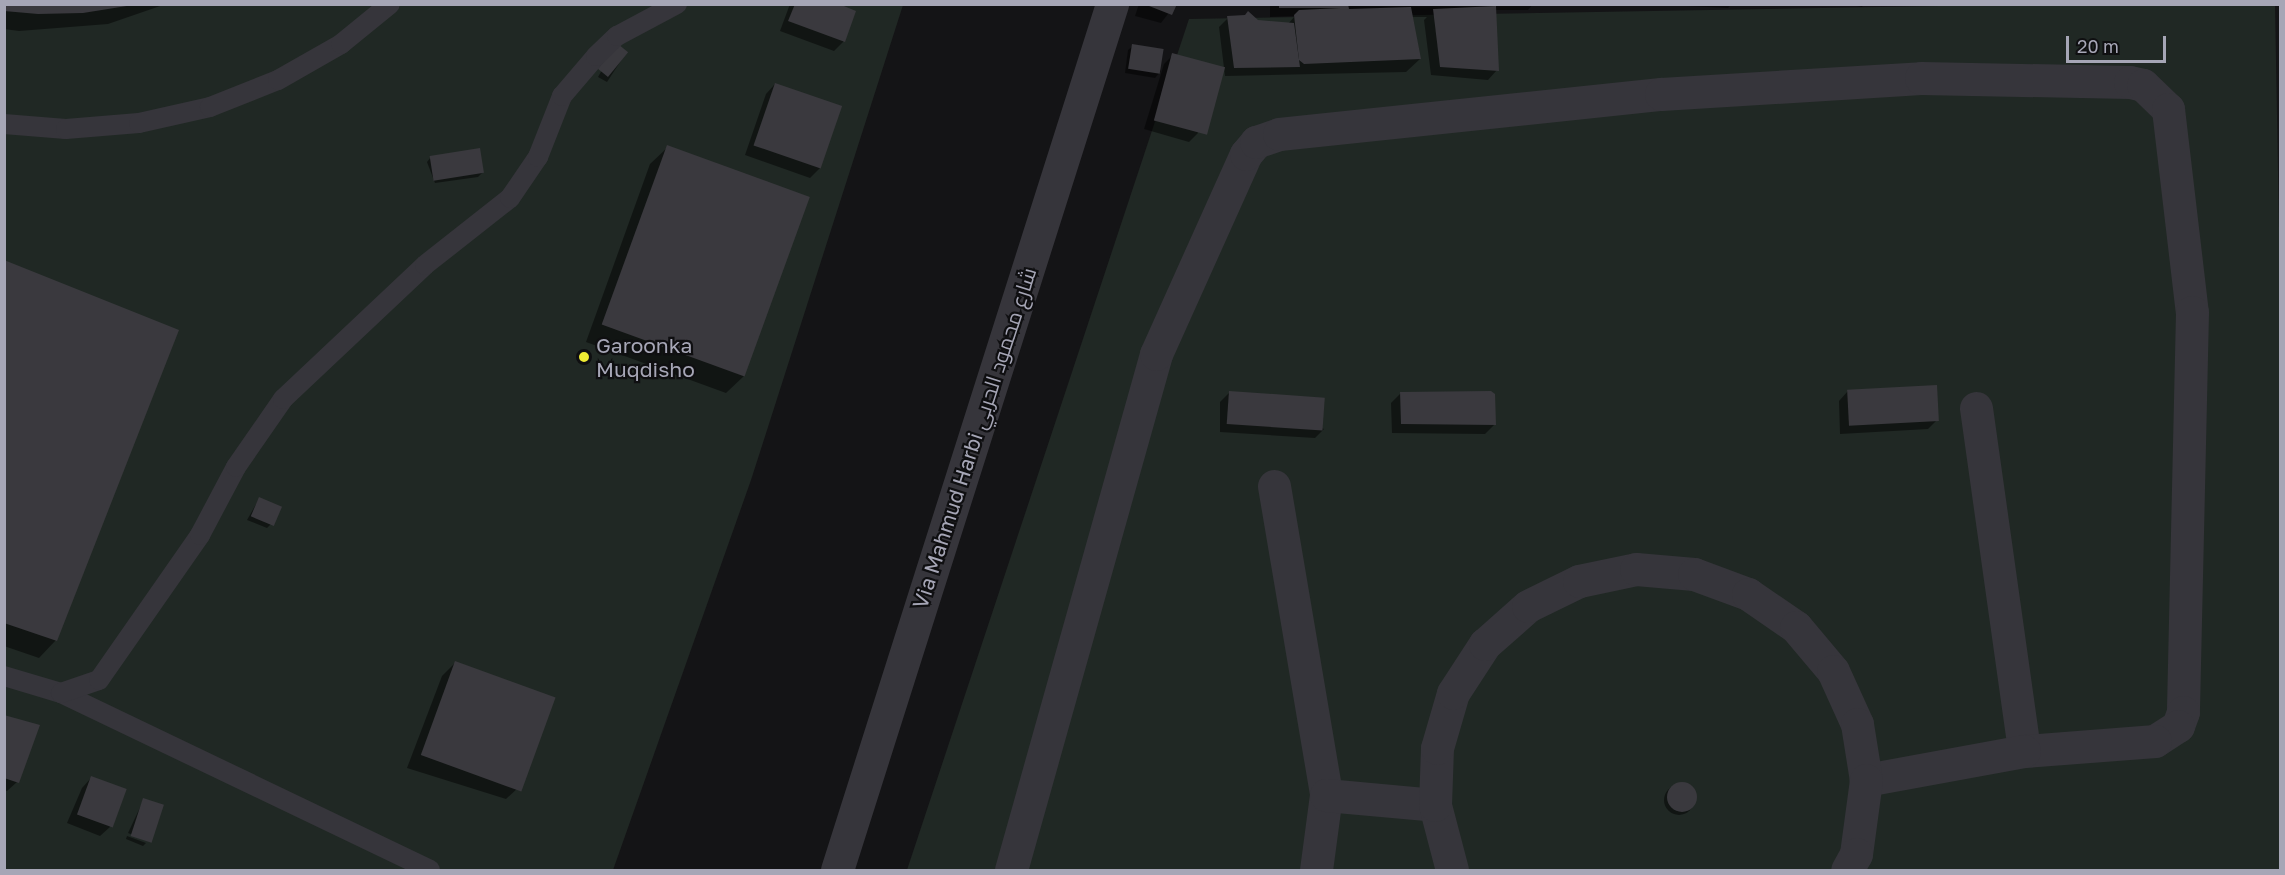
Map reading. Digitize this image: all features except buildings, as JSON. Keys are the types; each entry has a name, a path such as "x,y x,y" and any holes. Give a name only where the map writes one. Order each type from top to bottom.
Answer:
{"street":[{"name":"Via Mahmud Harbi شارع محمود الحربي","path":"837,870 1112,4"},
{"path":"1011,870 1156,354 1246,154 1256,142 1279,134 1661,94 1921,78 2130,81 2156,94 2168,109 2192,312 2183,712 2178,726 2155,741 2024,751 1866,780"},
{"path":"1976,408 2024,751"},
{"path":"1274,486 1326,795 1316,870"},
{"path":"1452,870 1435,805 1437,748 1453,693 1485,644 1538,601 1579,581 1636,569 1694,574 1749,594 1796,627 1833,671 1857,724 1866,780 1856,854 1847,870"},
{"path":"1326,795 1435,805"}],"lane":[{"path":"4,124 66,129 139,123 210,107 278,80 341,45 390,4"},
{"path":"61,693 99,680 200,535 236,467 283,399 426,265 510,198 538,157 562,96 596,56 618,36 677,4"},
{"path":"4,676 61,693 430,870"}],"shaded area":[{"path":"5,5 903,5 751,480 613,870 5,870"},
{"path":"1997,5 2275,5 2280,283 2280,870 907,870 1189,19"}],"place":[{"name":"Garoonka Muqdisho","path":"584,357"}]}
